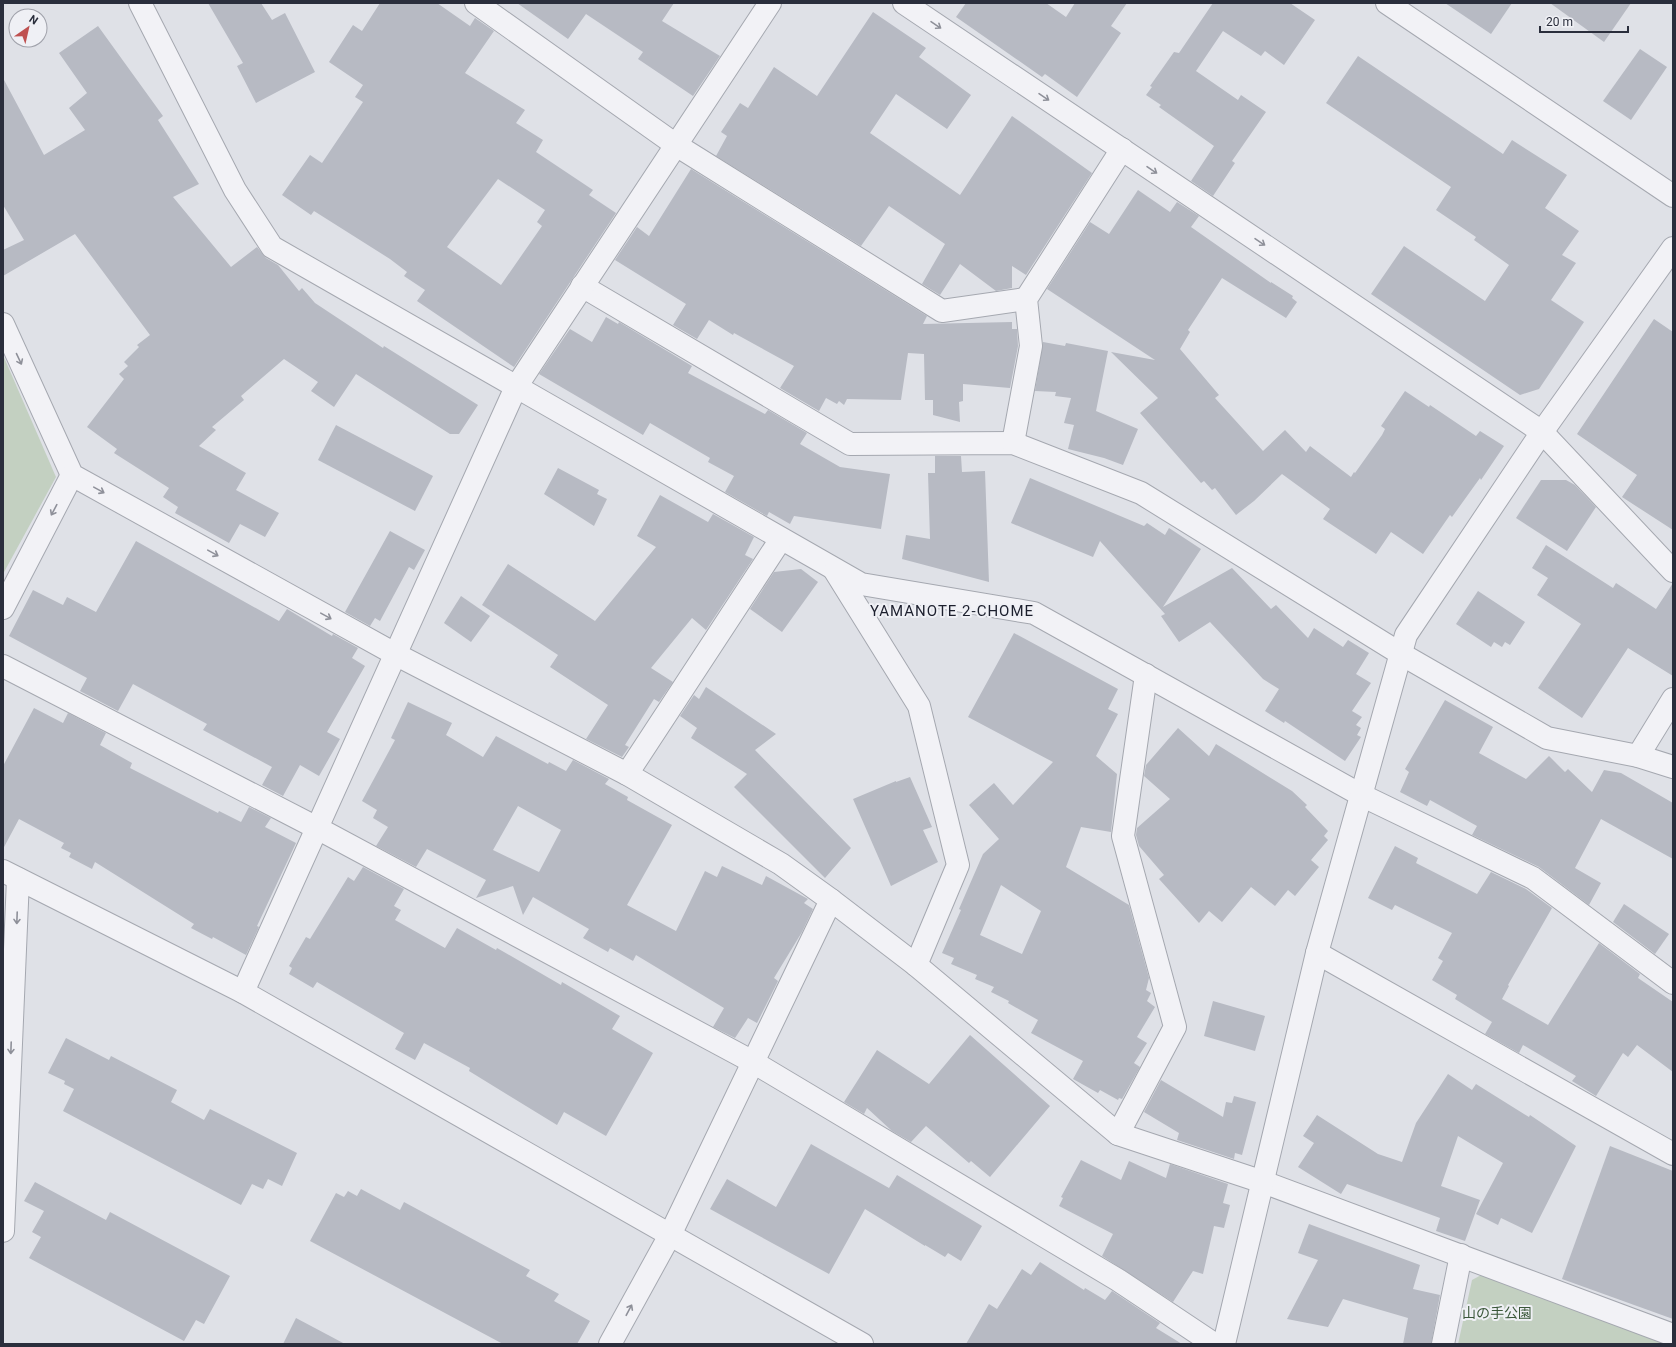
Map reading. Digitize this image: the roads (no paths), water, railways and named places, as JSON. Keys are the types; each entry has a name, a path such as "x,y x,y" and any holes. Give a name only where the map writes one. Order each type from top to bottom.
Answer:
{"street":[{"path":"140,3 235,190 272,247 861,584 1034,613 1361,795 1533,878 1673,983"},
{"path":"476,3 676,145 942,311 1026,299"},
{"path":"243,992 516,387 770,3"},
{"path":"904,3 1542,432 1673,571"},
{"path":"1387,3 1673,196"},
{"path":"1013,443 1031,346 1026,299 1122,150"},
{"path":"1224,1344 1317,953 1406,635 1542,432 1673,248"},
{"path":"582,286 850,444 1013,443 1140,493 1401,654 1547,738 1638,756 1673,767"},
{"path":"3,324 72,475 395,654 627,774 782,864 916,965 1118,1134 1263,1182 1673,1335"},
{"path":"3,608 72,475"},
{"path":"627,774 781,539"},
{"path":"835,570 919,706 958,865 916,965"},
{"path":"3,666 317,828 753,1062 1118,1280 1214,1344"},
{"path":"1118,1134 1175,1028 1123,836 1146,675"},
{"path":"1638,756 1673,699"},
{"path":"3,1231 11,875 243,992 862,1344"},
{"path":"610,1344 670,1235 831,900"},
{"path":"1317,953 1673,1154"},
{"path":"1443,1344 1461,1255"}],"district":[{"name":"YAMANOTE 2-CHOME","path":"952,611"}],"park label":[{"name":"山の手公園","path":"1497,1313"}]}
